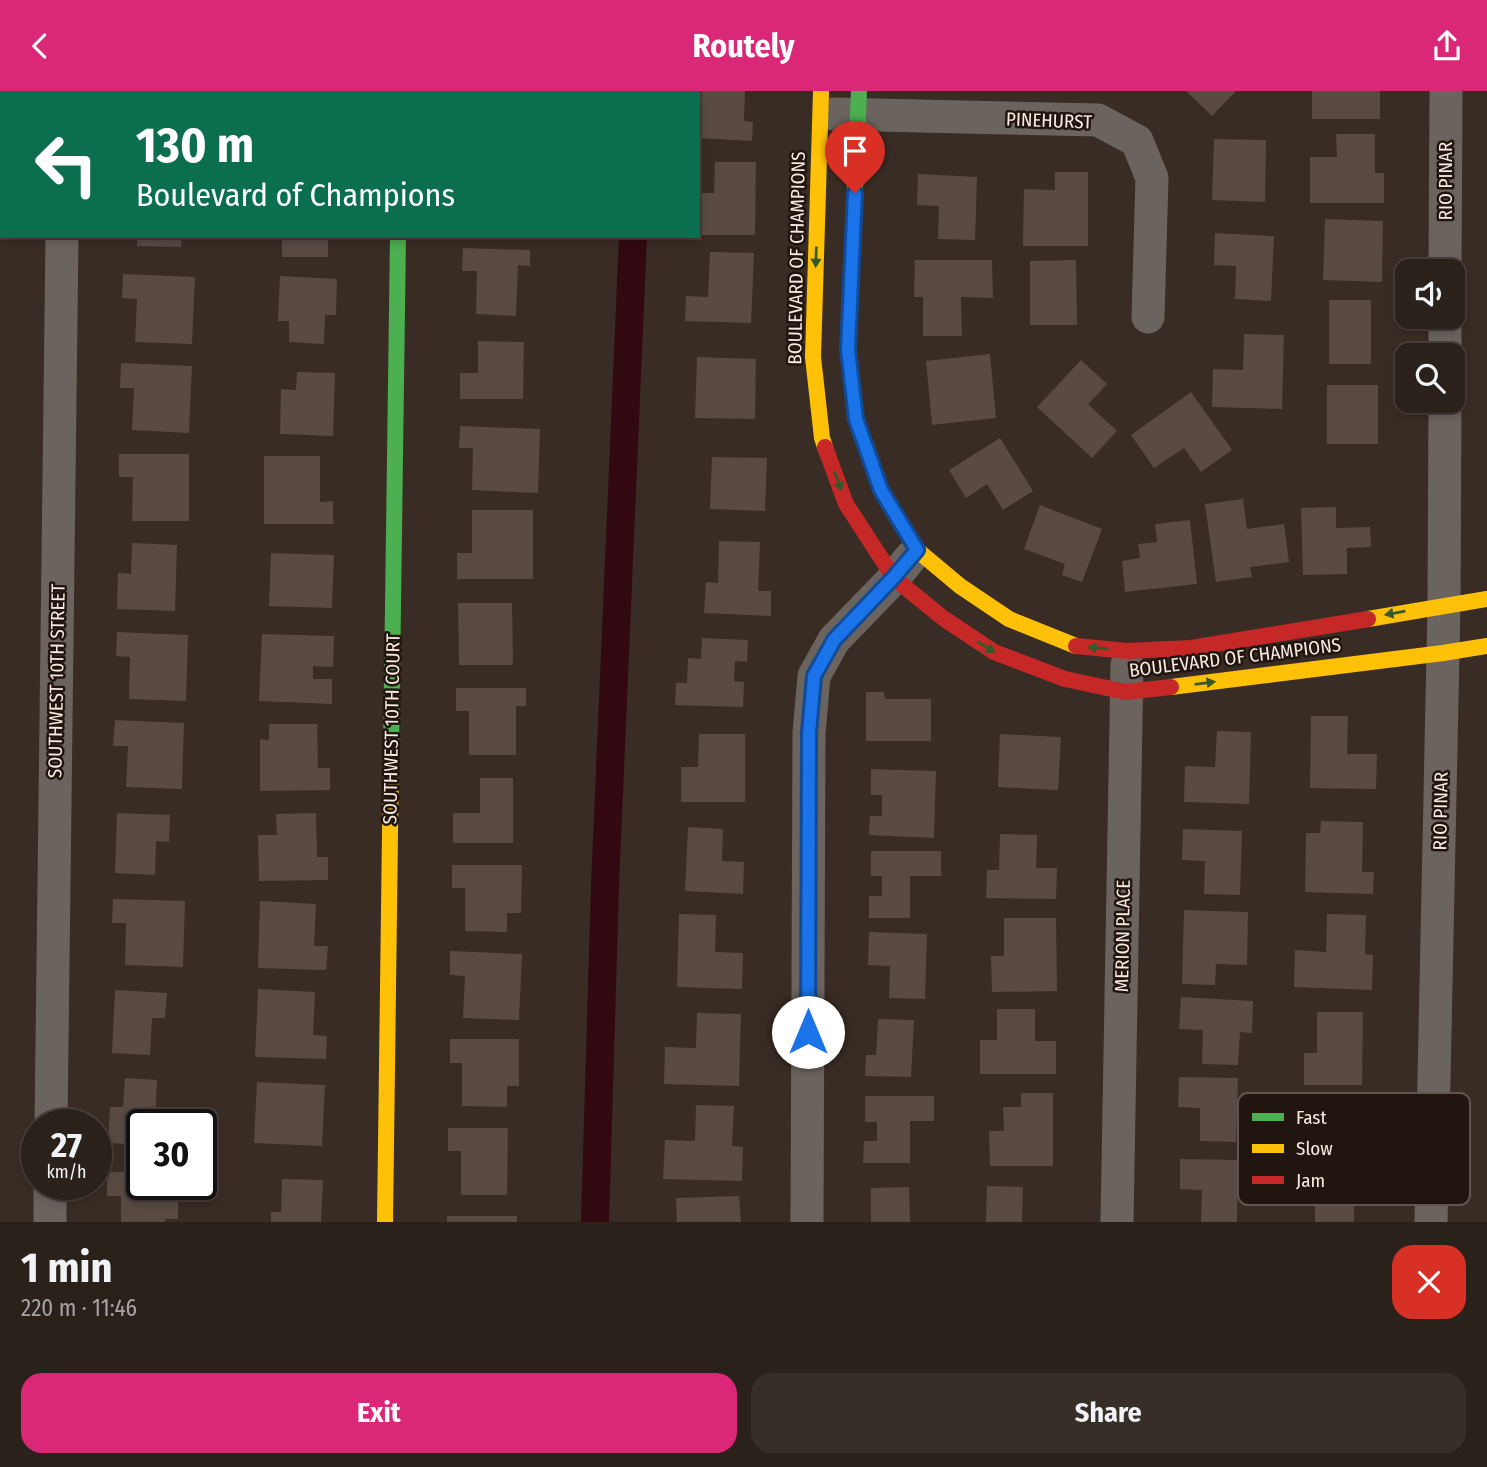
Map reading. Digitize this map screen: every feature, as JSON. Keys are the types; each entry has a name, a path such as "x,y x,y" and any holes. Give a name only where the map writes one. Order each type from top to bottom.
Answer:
{"street":[{"name":"RIO PINAR","path":"1445,259 1446,91"},
{"name":"PINEHURST","path":"821,102 1098,120 1137,142 1152,178 1148,317"},
{"name":"BOULEVARD OF CHAMPIONS","path":"821,102 813,357 822,438 846,504 894,577 943,618 994,652 1065,679 1126,692 1487,646"},
{"name":"BOULEVARD OF CHAMPIONS","path":"859,103 848,350 856,419 881,490 917,550 960,586 1009,619 1074,646 1127,651 1191,648 1487,599"},
{"name":"SOUTHWEST 10TH STREET","path":"51,1109 62,238"},
{"name":"SOUTHWEST 10TH COURT","path":"384,1222 398,238"},
{"name":"RIO PINAR","path":"1434,1093 1445,413"},
{"path":"807,1222 809,733 814,676 834,640 917,550"},
{"name":"MERION PLACE","path":"1117,1222 1127,651"},
{"path":"50,1200 50,1222"}],"building":[{"path":"701,91 745,91 744,121 753,122 752,141 700,138"},
{"path":"1186,91 1236,91 1212,116"},
{"path":"1312,91 1380,91 1380,119 1312,119"},
{"path":"1336,134 1375,134 1375,173 1384,173 1384,203 1310,203 1310,157 1337,157"},
{"path":"1214,139 1266,140 1265,202 1212,200"},
{"path":"715,162 756,162 755,235 700,235 700,193 714,193"},
{"path":"1055,172 1088,172 1088,246 1023,246 1024,189 1055,190"},
{"path":"918,174 977,177 975,240 938,239 939,206 917,205"},
{"path":"1325,219 1383,221 1382,282 1323,280"},
{"path":"1215,233 1274,236 1271,301 1235,299 1236,266 1214,265"},
{"path":"137,238 182,238 181,247 137,246"},
{"path":"282,238 328,238 328,257 282,257"},
{"path":"463,248 530,250 530,266 518,265 516,316 476,314 477,271 462,271"},
{"path":"710,252 754,253 751,323 685,321 686,296 708,297"},
{"path":"915,260 992,260 993,298 961,297 962,336 923,336 923,297 914,297"},
{"path":"1076,260 1077,325 1030,325 1030,261"},
{"path":"123,274 195,277 192,344 135,342 137,299 122,298"},
{"path":"280,276 337,279 336,315 325,315 324,344 289,342 289,321 278,321"},
{"path":"1329,300 1371,300 1371,364 1329,364"},
{"path":"1244,334 1284,335 1282,409 1212,407 1213,369 1243,370"},
{"path":"478,341 524,342 523,399 460,399 460,373 478,373"},
{"path":"990,354 996,418 932,425 926,361"},
{"path":"697,357 756,359 755,419 695,418"},
{"path":"1081,360 1107,384 1088,404 1117,431 1092,458 1037,407"},
{"path":"121,363 192,366 189,433 132,430 134,388 120,388"},
{"path":"297,372 335,373 333,436 280,434 281,389 296,390"},
{"path":"1327,385 1378,385 1378,444 1327,444"},
{"path":"1191,392 1232,450 1201,472 1184,448 1154,468 1131,435"},
{"path":"460,426 540,429 538,493 472,490 473,448 459,448"},
{"path":"1000,438 1033,491 1003,510 987,484 966,498 949,470"},
{"path":"119,454 189,454 189,521 132,521 133,477 119,477"},
{"path":"264,456 320,456 320,502 333,501 333,524 264,524"},
{"path":"712,457 767,458 765,511 710,509"},
{"path":"1243,499 1247,529 1284,524 1289,562 1250,567 1252,577 1216,582 1205,504"},
{"path":"1040,505 1102,529 1082,582 1062,575 1065,564 1024,549"},
{"path":"1336,507 1336,528 1370,527 1371,547 1347,548 1347,574 1303,575 1301,508"},
{"path":"472,510 533,510 533,579 457,579 457,553 472,553"},
{"path":"1190,520 1197,584 1125,592 1122,561 1140,558 1138,544 1157,542 1155,524"},
{"path":"719,541 760,542 758,591 771,591 771,616 704,613 706,582 718,583"},
{"path":"132,543 177,545 175,611 117,609 118,573 131,574"},
{"path":"271,553 334,555 332,608 269,606"},
{"path":"458,603 512,603 513,665 459,665"},
{"path":"117,632 188,635 186,701 129,699 130,657 116,656"},
{"path":"262,634 334,636 333,667 313,666 313,679 332,679 332,704 259,701"},
{"path":"702,638 748,640 747,662 735,661 734,681 744,682 743,707 675,705 676,683 687,683 688,658 701,659"},
{"path":"456,688 526,688 526,706 516,706 516,755 469,755 469,711 456,711"},
{"path":"866,692 884,692 885,699 931,699 931,741 866,741"},
{"path":"1311,716 1348,716 1347,754 1377,754 1376,789 1310,788"},
{"path":"115,720 184,723 182,789 126,787 128,746 113,746"},
{"path":"269,724 317,724 318,768 330,768 330,790 260,791 260,739 269,740"},
{"path":"1217,731 1251,732 1249,804 1184,802 1185,766 1215,767"},
{"path":"699,734 745,734 745,802 681,802 681,767 698,767"},
{"path":"1000,734 1061,737 1058,790 998,787"},
{"path":"871,769 936,771 934,838 869,835 870,816 882,816 882,795 871,795"},
{"path":"480,778 513,778 513,843 453,843 453,813 480,813"},
{"path":"117,813 170,815 169,842 156,841 155,875 115,873"},
{"path":"316,813 317,857 328,857 328,880 259,881 258,835 277,835 276,814"},
{"path":"1321,821 1363,822 1362,872 1374,872 1373,894 1305,892 1306,833 1320,833"},
{"path":"688,827 723,829 722,861 744,862 743,894 685,891"},
{"path":"1183,829 1242,831 1240,895 1204,894 1205,861 1182,860"},
{"path":"1000,834 1037,835 1036,868 1057,868 1056,899 986,898 987,870 999,870"},
{"path":"871,851 941,851 941,876 910,876 910,918 869,918 869,896 882,896 882,876 871,876"},
{"path":"452,865 522,865 521,913 507,913 507,932 465,931 465,888 452,888"},
{"path":"113,899 185,901 183,967 125,965 126,923 112,923"},
{"path":"260,901 316,904 314,946 328,946 326,970 258,968"},
{"path":"1184,910 1248,912 1247,965 1216,964 1215,985 1182,984"},
{"path":"679,914 716,915 715,952 743,953 742,989 677,987"},
{"path":"1327,914 1366,915 1365,954 1373,955 1372,990 1294,987 1295,950 1326,952"},
{"path":"1004,918 1056,918 1057,991 992,992 991,956 1004,956"},
{"path":"869,932 927,934 925,999 889,998 890,966 868,965"},
{"path":"450,951 522,954 519,1020 463,1018 465,976 450,975"},
{"path":"258,989 315,992 313,1035 327,1036 326,1059 255,1057"},
{"path":"115,990 167,993 165,1018 152,1018 150,1055 112,1053"},
{"path":"1181,997 1253,1001 1252,1033 1240,1032 1238,1065 1202,1064 1203,1030 1179,1029"},
{"path":"997,1009 1035,1009 1035,1041 1056,1041 1056,1074 980,1074 980,1040 997,1040"},
{"path":"1317,1012 1363,1012 1362,1085 1304,1085 1304,1053 1317,1053"},
{"path":"697,1013 741,1014 739,1086 664,1084 665,1047 696,1048"},
{"path":"878,1019 914,1020 911,1077 865,1076 866,1055 876,1055"},
{"path":"450,1039 519,1039 519,1086 507,1086 507,1107 462,1106 462,1063 450,1063"},
{"path":"1179,1077 1238,1078 1236,1142 1200,1141 1200,1108 1178,1107"},
{"path":"125,1078 157,1080 156,1109 126,1109 126,1144 112,1143 110,1107 123,1107"},
{"path":"257,1082 325,1085 322,1146 254,1143"},
{"path":"1021,1093 1053,1093 1053,1166 990,1166 989,1131 1004,1131 1003,1107 1021,1107"},
{"path":"865,1096 934,1096 934,1121 910,1121 910,1163 863,1163 864,1141 877,1141 877,1122 865,1122"},
{"path":"696,1105 734,1106 732,1146 743,1147 742,1181 663,1179 665,1140 695,1141"},
{"path":"448,1128 508,1128 507,1195 461,1195 461,1151 448,1151"},
{"path":"1180,1159 1238,1160 1237,1222 1201,1222 1202,1190 1180,1189"},
{"path":"112,1172 126,1172 126,1200 178,1200 178,1219 165,1219 165,1222 121,1222 121,1196 112,1196"},
{"path":"282,1179 323,1180 321,1222 271,1222 271,1212 281,1212"},
{"path":"987,1186 1023,1187 1022,1222 986,1222"},
{"path":"909,1187 910,1222 871,1222 871,1188"},
{"path":"739,1196 741,1222 677,1222 676,1198"},
{"path":"1315,1205 1354,1205 1354,1222 1315,1222"},
{"path":"447,1216 517,1216 517,1222 447,1222"}],"waterway":[{"path":"595,1222 605,885 633,238"}],"traffic: fast":[{"path":"850,367 848,350 859,91"},
{"path":"391,754 398,238"}],"traffic: slow":[{"path":"821,91 813,357 825,447"},
{"path":"850,367 856,419 881,490 917,550 960,586 1009,619 1076,646"},
{"path":"1368,619 1487,599"},
{"path":"1171,687 1487,646"},
{"path":"385,1222 391,754"}],"traffic: jam":[{"path":"825,447 846,504 894,578 943,618 994,652 1065,679 1126,692 1171,687"},
{"path":"1076,646 1127,651 1191,648 1368,619"}],"route":[{"path":"808,1032 809,733 814,676 834,640 917,550 881,490 856,419 848,350 855,193"}]}
